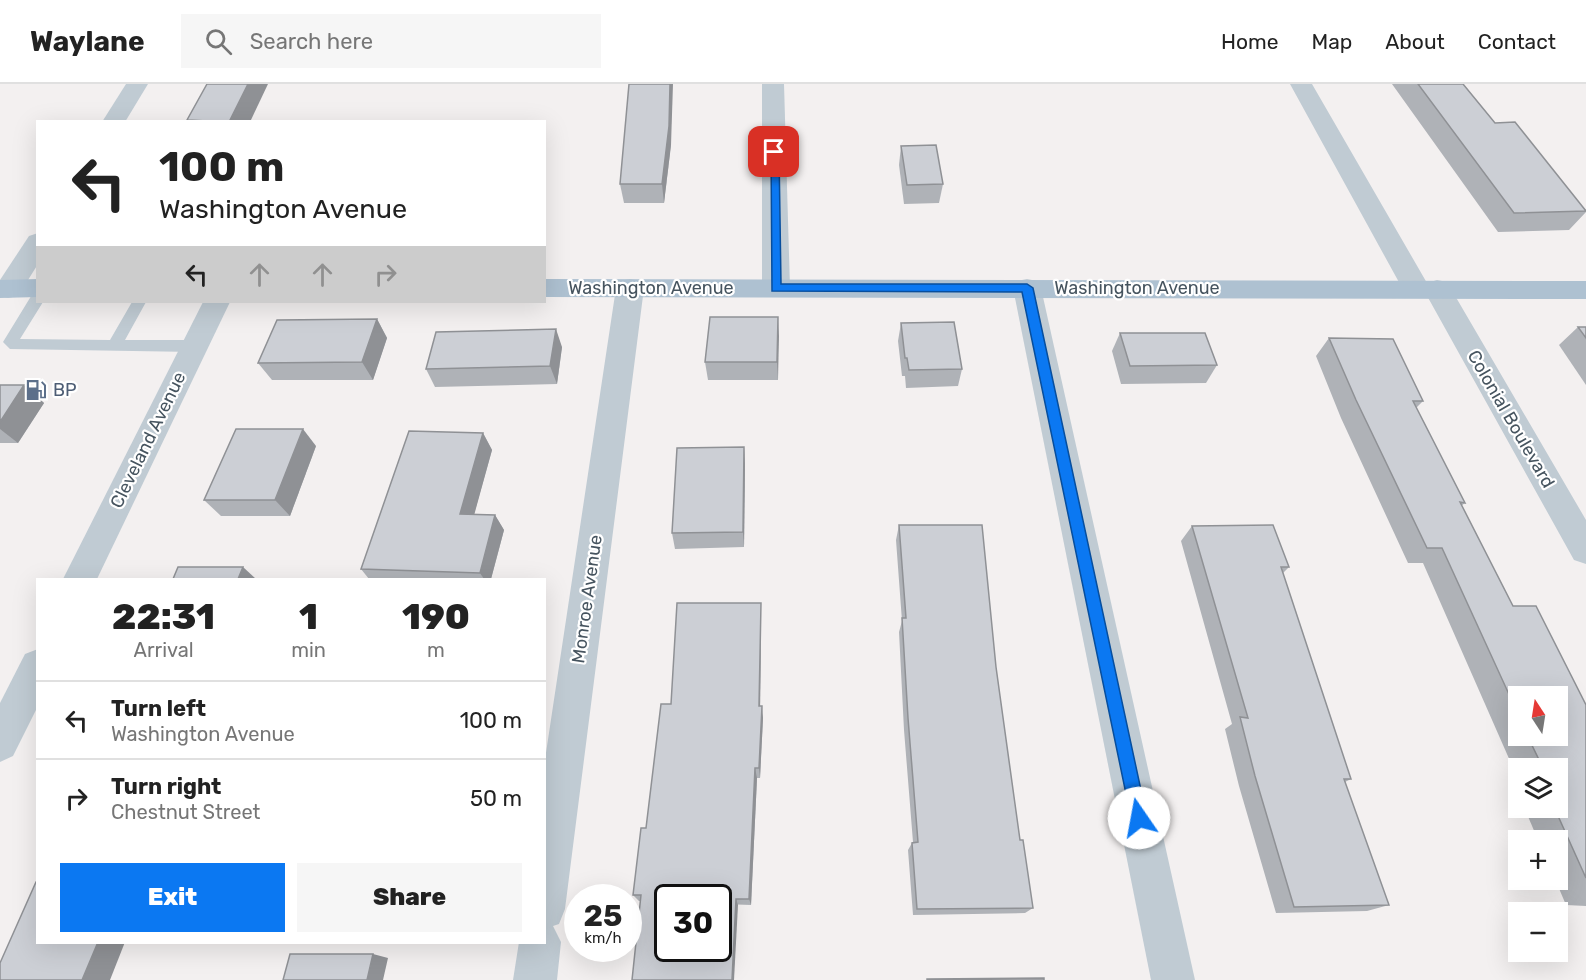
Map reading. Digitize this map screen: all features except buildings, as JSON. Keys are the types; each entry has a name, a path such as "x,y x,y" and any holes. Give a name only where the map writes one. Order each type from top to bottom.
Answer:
{"main road":[{"path":"4,289 36,288"},
{"name":"Washington Avenue","path":"546,288 1586,290"}],"street":[{"path":"114,120 137,84"},
{"path":"773,84 776,288"},
{"name":"Colonial Boulevard","path":"1301,84 1586,550"},
{"path":"4,289 36,245"},
{"name":"Monroe Avenue","path":"546,895 630,288"},
{"path":"1027,288 1173,980"},
{"name":"Cleveland Avenue","path":"80,578 216,303"},
{"path":"0,743 11,699 36,668"},
{"path":"535,980 540,944"}],"lane":[{"path":"36,300 11,342 15,345 194,346"},
{"path":"114,346 138,303"}],"place":[{"name":"BP","path":"36,390"}],"route":[{"path":"774,152 776,288 1027,288 1139,818"}]}
